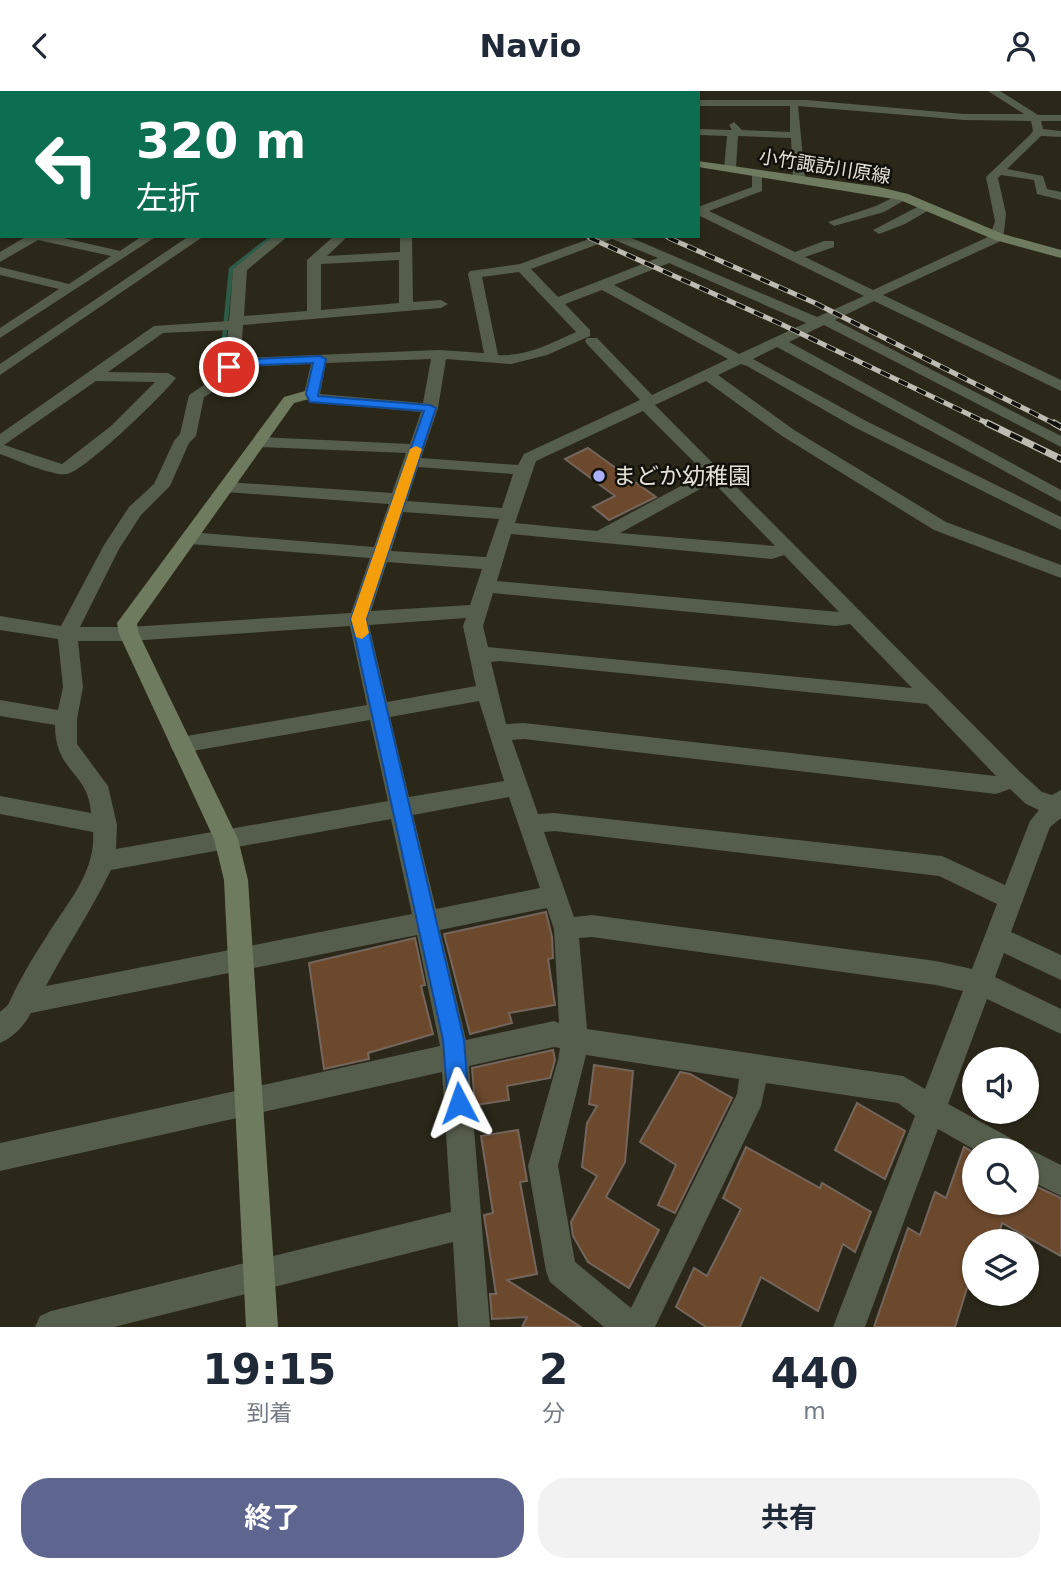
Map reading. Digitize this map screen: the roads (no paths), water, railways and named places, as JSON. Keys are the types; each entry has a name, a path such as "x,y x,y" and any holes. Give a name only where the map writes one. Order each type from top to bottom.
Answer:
{"street":[{"path":"993,91 1036,123 1061,134"},
{"path":"700,103 888,105 964,117 1036,123 1061,118"},
{"path":"723,104 737,130 732,137 730,168"},
{"path":"794,108 799,177"},
{"path":"629,1327 561,1271 545,1193 543,1166 572,1060 574,1041 566,929 499,733 473,626 523,470 530,458 998,236 1003,222 992,180 1036,123"},
{"path":"700,132 796,135"},
{"name":"小竹諏訪川原線","path":"700,164 799,177 904,197 998,236 1061,254"},
{"path":"1000,171 1039,178 1041,191 1061,196"},
{"path":"700,210 758,189 758,172"},
{"path":"834,222 880,209 904,197"},
{"path":"879,230 925,207"},
{"path":"700,212 1058,382"},
{"path":"0,258 34,238"},
{"path":"46,238 122,255"},
{"path":"0,334 7,323 70,288 148,238"},
{"path":"0,371 195,238"},
{"path":"233,363 231,324 240,269 279,238"},
{"path":"314,315 314,260 340,238"},
{"path":"406,238 406,307"},
{"path":"489,359 492,352 475,274 522,268 604,238"},
{"path":"620,238 820,321 1061,442"},
{"path":"794,257 829,244"},
{"path":"314,260 407,256"},
{"path":"556,303 669,258"},
{"path":"0,1030 17,1014 54,946 79,910 103,861 105,825 97,786 70,755 66,744 66,719 73,687 67,634 110,549 135,511 161,486 182,441 188,436 197,395 215,384 228,382 229,367 233,363 439,354 489,359 525,357 585,333 522,268"},
{"path":"0,271 70,288"},
{"path":"603,285 860,423 1061,524"},
{"path":"0,440 159,328 231,324 441,304"},
{"path":"592,341 715,474 1013,779 1034,798 1060,805"},
{"path":"776,341 1061,497"},
{"path":"439,354 430,408 358,619 428,921 456,1056 474,1327"},
{"path":"320,359 312,394 314,399 430,408"},
{"path":"707,374 788,433 940,526 1059,567"},
{"path":"0,449 64,470 117,429 167,378 93,376"},
{"path":"262,1327 236,880 226,839 129,634 127,623 289,400 312,394"},
{"path":"260,442 414,456 523,470"},
{"path":"601,536 715,474"},
{"path":"226,487 398,503 601,536 772,553 788,548"},
{"path":"190,538 494,564"},
{"path":"486,586 836,619 856,617"},
{"path":"0,623 67,634 129,634 478,611"},
{"path":"478,655 500,653 910,697 933,697"},
{"path":"181,745 488,692"},
{"path":"0,708 66,719"},
{"path":"499,733 524,731 996,785 1013,779"},
{"path":"103,861 518,787"},
{"path":"849,1327 1041,821 1060,805"},
{"path":"0,806 105,825"},
{"path":"530,824 554,822 942,866 1011,899"},
{"path":"22,1003 242,961 554,896"},
{"path":"566,929 592,926 936,973 980,983 1061,1022"},
{"path":"997,937 1061,968"},
{"path":"0,1157 554,1034 574,1041 903,1090 931,1110 982,1138"},
{"path":"638,1327 751,1096 754,1067"},
{"path":"1039,1169 1061,1181"},
{"path":"51,1327 467,1223"}],"waterway":[{"path":"220,379 231,269 271,238"}],"railway":[{"path":"590,238 783,325 991,425"},
{"path":"669,238 815,303 1057,425"},
{"path":"987,423 1061,459"},
{"path":"1054,423 1061,427"}],"place":[{"name":"まどか幼稚園","path":"599,476"}]}
